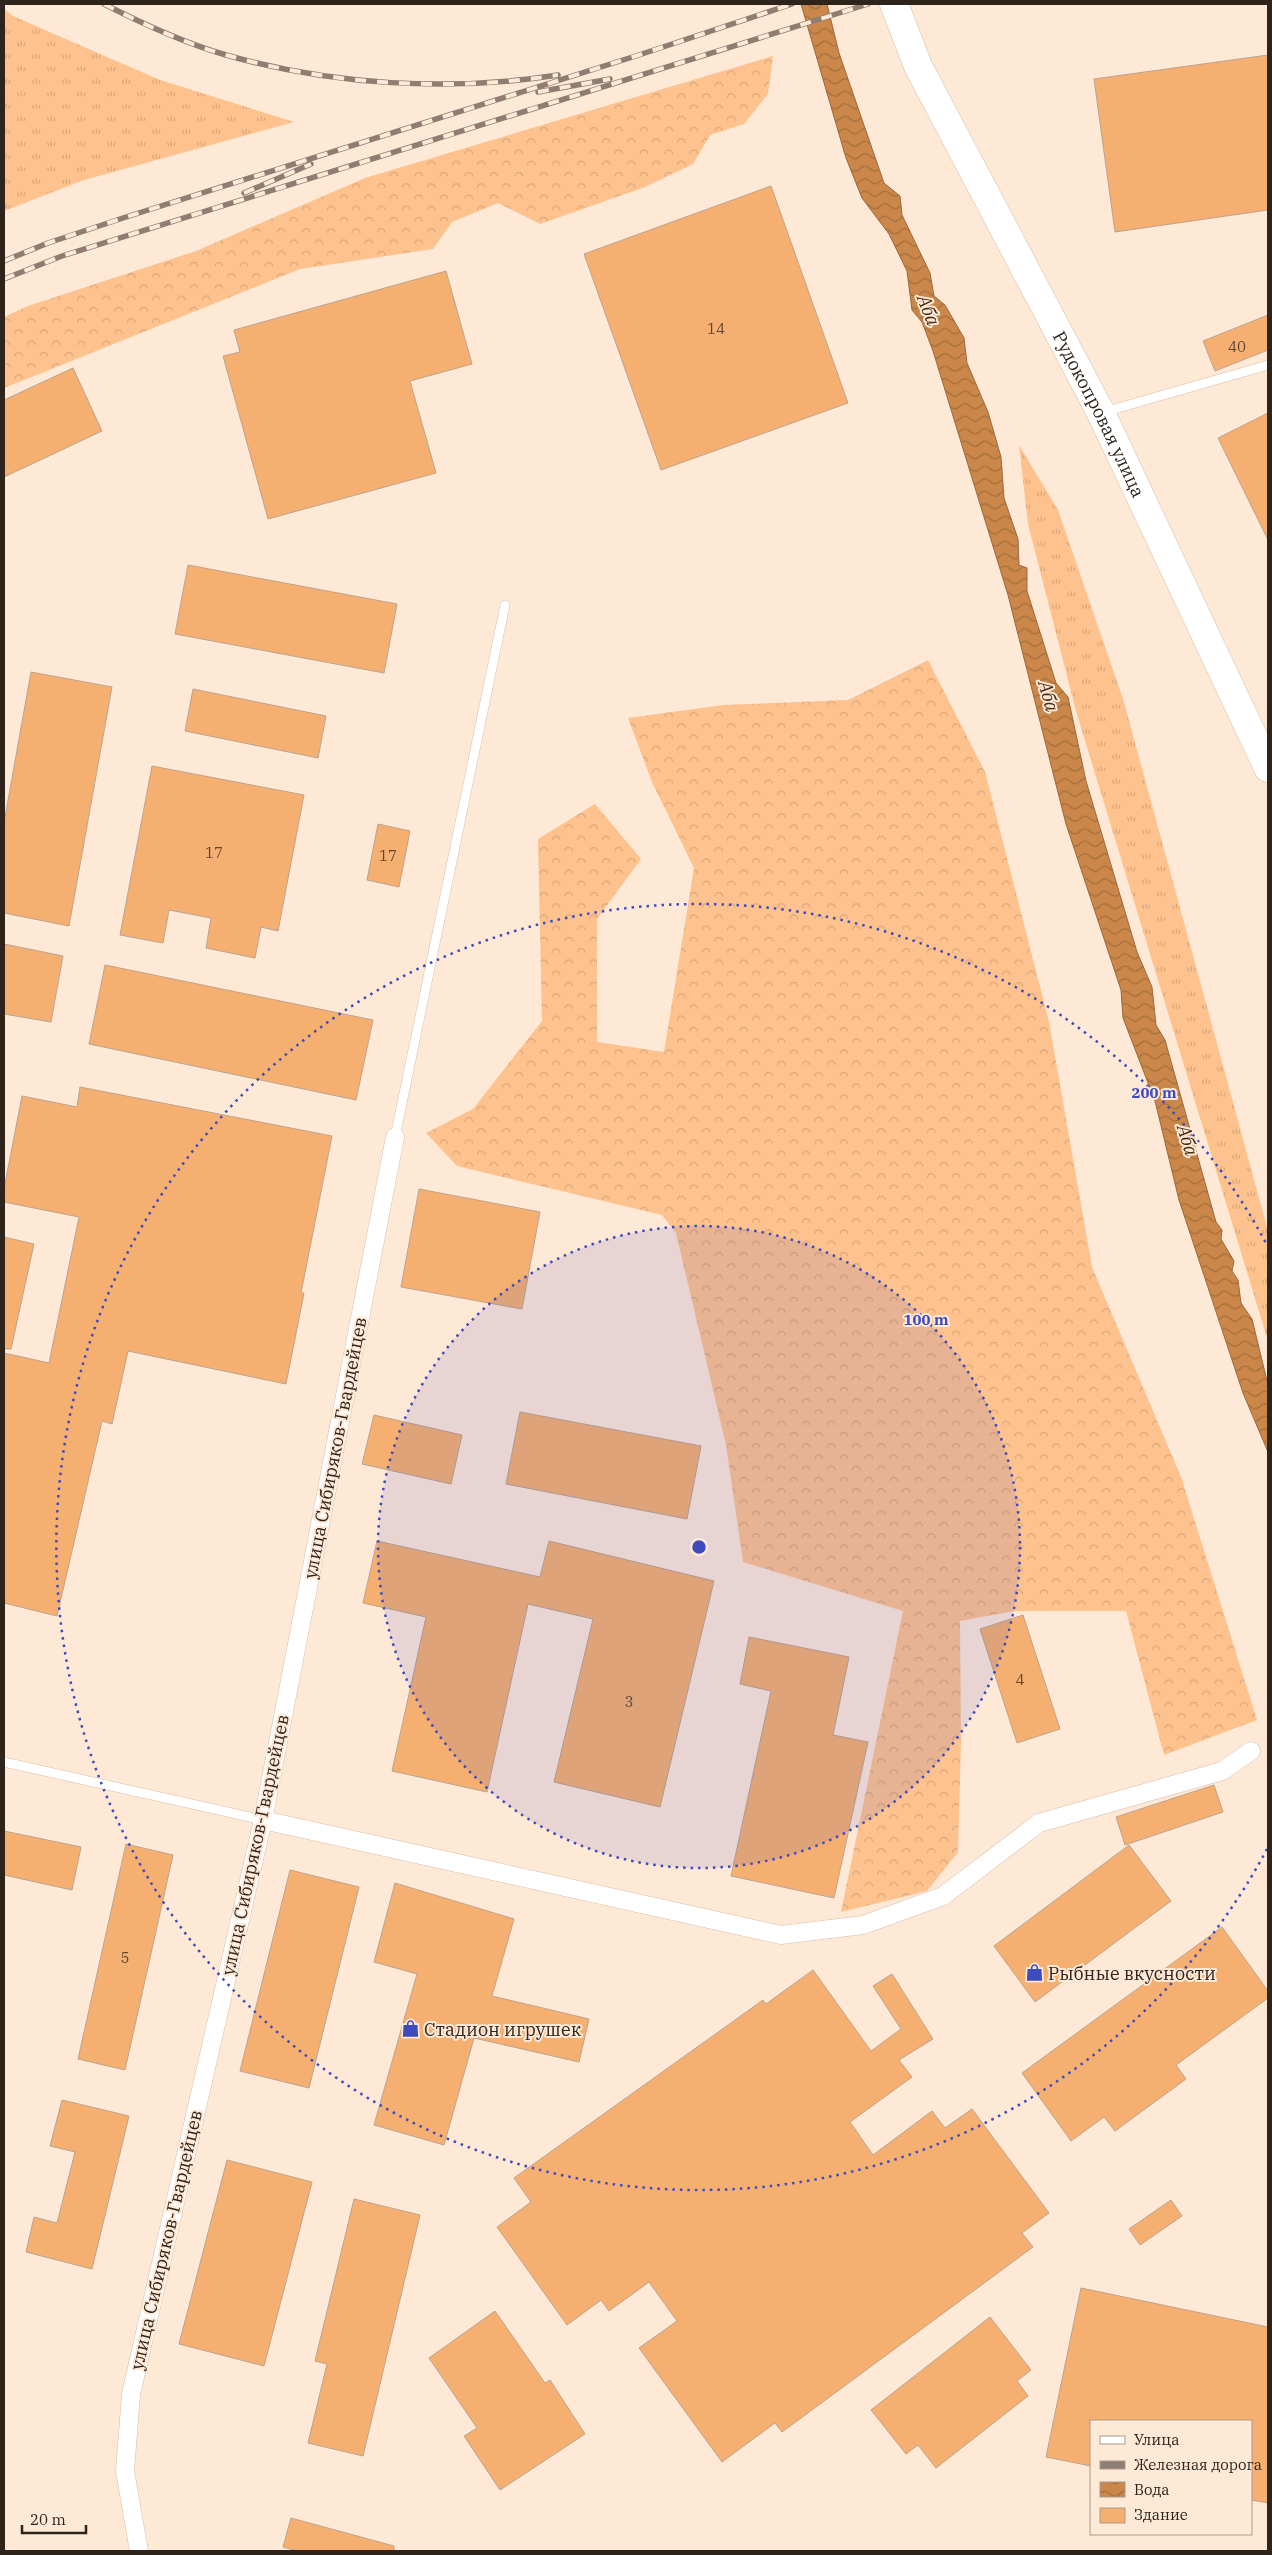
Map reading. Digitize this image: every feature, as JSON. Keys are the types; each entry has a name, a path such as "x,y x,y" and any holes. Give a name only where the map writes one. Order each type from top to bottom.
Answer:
{"main road":[{"name":"Рудокопровая улица","path":"894,4 918,66 1101,413 1268,768"}],"street":[{"name":"улица Сибиряков-Гвардейцев","path":"140,2551 125,2471 131,2394 263,1820 395,1137"},
{"path":"263,1820 781,1935 863,1925 943,1896 1039,1823 1222,1771 1251,1751"}],"lane":[{"path":"1101,413 1268,365"},
{"path":"395,1137 505,605"},
{"path":"4,1762 263,1820"}],"green space":[{"path":"4,9 13,16 160,80 294,122 84,180 4,211"},
{"path":"773,56 768,94 744,124 710,135 693,164 645,187 540,224 498,203 452,222 433,249 300,269 4,388 4,317 28,306 196,251 365,178"},
{"path":"1019,445 1058,510 1123,699 1268,1231 1268,1341 1076,711 1028,524"},
{"path":"928,660 985,772 1049,1022 1092,1267 1181,1477 1257,1720 1164,1755 1126,1611 1015,1611 960,1621 961,1740 958,1852 927,1891 841,1912 903,1611 743,1562 726,1445 676,1233 662,1215 457,1166 426,1133 473,1109 542,1021 538,839 595,804 641,859 597,919 597,1042 664,1052 694,868 652,782 628,718 724,705 848,700"}],"water":[{"name":"Аба","path":"801,4 827,4 839,53 884,183 900,196 902,215 930,273 934,296 945,305 964,338 967,363 988,412 1001,457 1004,498 1018,539 1019,565 1027,568 1027,591 1056,683 1068,697 1086,781 1137,952 1152,987 1156,1025 1165,1040 1216,1222 1222,1230 1221,1239 1234,1261 1232,1271 1238,1280 1241,1303 1252,1319 1268,1385 1268,1452 1243,1393 1179,1200 1155,1101 1123,1018 1121,990 1066,824 1008,595 933,351 922,322 912,310 907,271 889,234 862,198 846,158"}],"building":[{"path":"1268,55 1268,210 1115,232 1094,79"},
{"path":"771,186 848,403 661,470 584,254"},
{"path":"446,271 472,364 410,381 436,473 268,519 223,356 240,352 234,330"},
{"path":"1268,315 1268,350 1215,371 1203,341"},
{"path":"73,368 102,431 4,477 4,400"},
{"path":"1268,413 1268,540 1218,438"},
{"path":"188,565 397,604 384,673 175,634"},
{"path":"31,672 112,687 69,926 4,913 4,823"},
{"path":"193,689 326,716 318,758 185,731"},
{"path":"152,766 304,795 278,931 261,927 255,958 206,948 211,918 169,910 163,943 120,935"},
{"path":"378,824 410,831 399,887 367,880"},
{"path":"4,944 63,956 51,1022 4,1014"},
{"path":"105,965 373,1020 356,1100 89,1044"},
{"path":"80,1087 332,1136 301,1293 304,1293 286,1384 128,1351 112,1424 102,1421 57,1616 4,1603 4,1353 49,1363 79,1217 4,1202 4,1189 22,1096 77,1107"},
{"path":"419,1189 540,1212 522,1309 401,1287"},
{"path":"4,1237 34,1244 11,1349 4,1349"},
{"path":"520,1412 701,1446 687,1519 506,1484"},
{"path":"374,1415 462,1435 451,1484 362,1464"},
{"path":"377,1541 540,1577 549,1541 714,1581 660,1807 554,1782 593,1619 528,1604 487,1792 392,1771 426,1617 363,1603"},
{"path":"1023,1615 1060,1729 1017,1743 980,1629"},
{"path":"749,1637 849,1657 833,1735 868,1742 834,1898 731,1876 771,1691 740,1684"},
{"path":"1214,1785 1223,1812 1125,1845 1116,1817"},
{"path":"4,1831 81,1847 72,1890 4,1875"},
{"path":"126,1844 173,1855 125,2070 78,2059"},
{"path":"1129,1845 1171,1901 1035,2002 994,1946"},
{"path":"290,1870 359,1887 309,2088 240,2071"},
{"path":"395,1883 514,1919 492,1996 589,2019 579,2062 474,2038 444,2145 374,2125 417,1974 374,1962"},
{"path":"1222,1927 1268,1991 1268,1998 1176,2065 1186,2079 1115,2131 1104,2117 1071,2141 1022,2073"},
{"path":"813,1970 871,2051 901,2029 873,1986 892,1974 933,2039 899,2060 912,2077 850,2122 873,2155 932,2111 945,2128 972,2109 1049,2213 1022,2233 1033,2247 782,2432 775,2423 722,2462 639,2348 677,2321 649,2282 609,2311 601,2300 567,2325 497,2227 531,2202 514,2178 763,2000 766,2004"},
{"path":"62,2100 129,2116 92,2269 26,2252 34,2217 57,2223 75,2152 50,2146"},
{"path":"227,2160 312,2182 264,2366 179,2344"},
{"path":"354,2199 420,2215 363,2456 308,2443 327,2364 315,2361"},
{"path":"1171,2200 1182,2216 1140,2245 1129,2229"},
{"path":"1081,2288 1268,2327 1268,2503 1252,2500 1252,2420 1090,2420 1090,2466 1046,2457"},
{"path":"495,2311 545,2383 550,2380 585,2434 500,2490 464,2436 477,2428 429,2358"},
{"path":"990,2317 1031,2370 1017,2381 1028,2396 936,2468 918,2445 906,2454 871,2410"},
{"path":"291,2518 394,2546 394,2551 297,2551 283,2547"}],"railway":[{"path":"104,4 195,45 226,55 307,73 391,83 433,84 517,80 558,75"},
{"path":"4,261 48,243 123,218 642,54 792,4"},
{"path":"4,279 62,256 868,4"},
{"path":"538,92 610,79"},
{"path":"244,193 311,164"}],"place":[{"name":"Рыбные вкусности","path":"1034,1973"},
{"name":"Стадион игрушек","path":"410,2029"}]}
